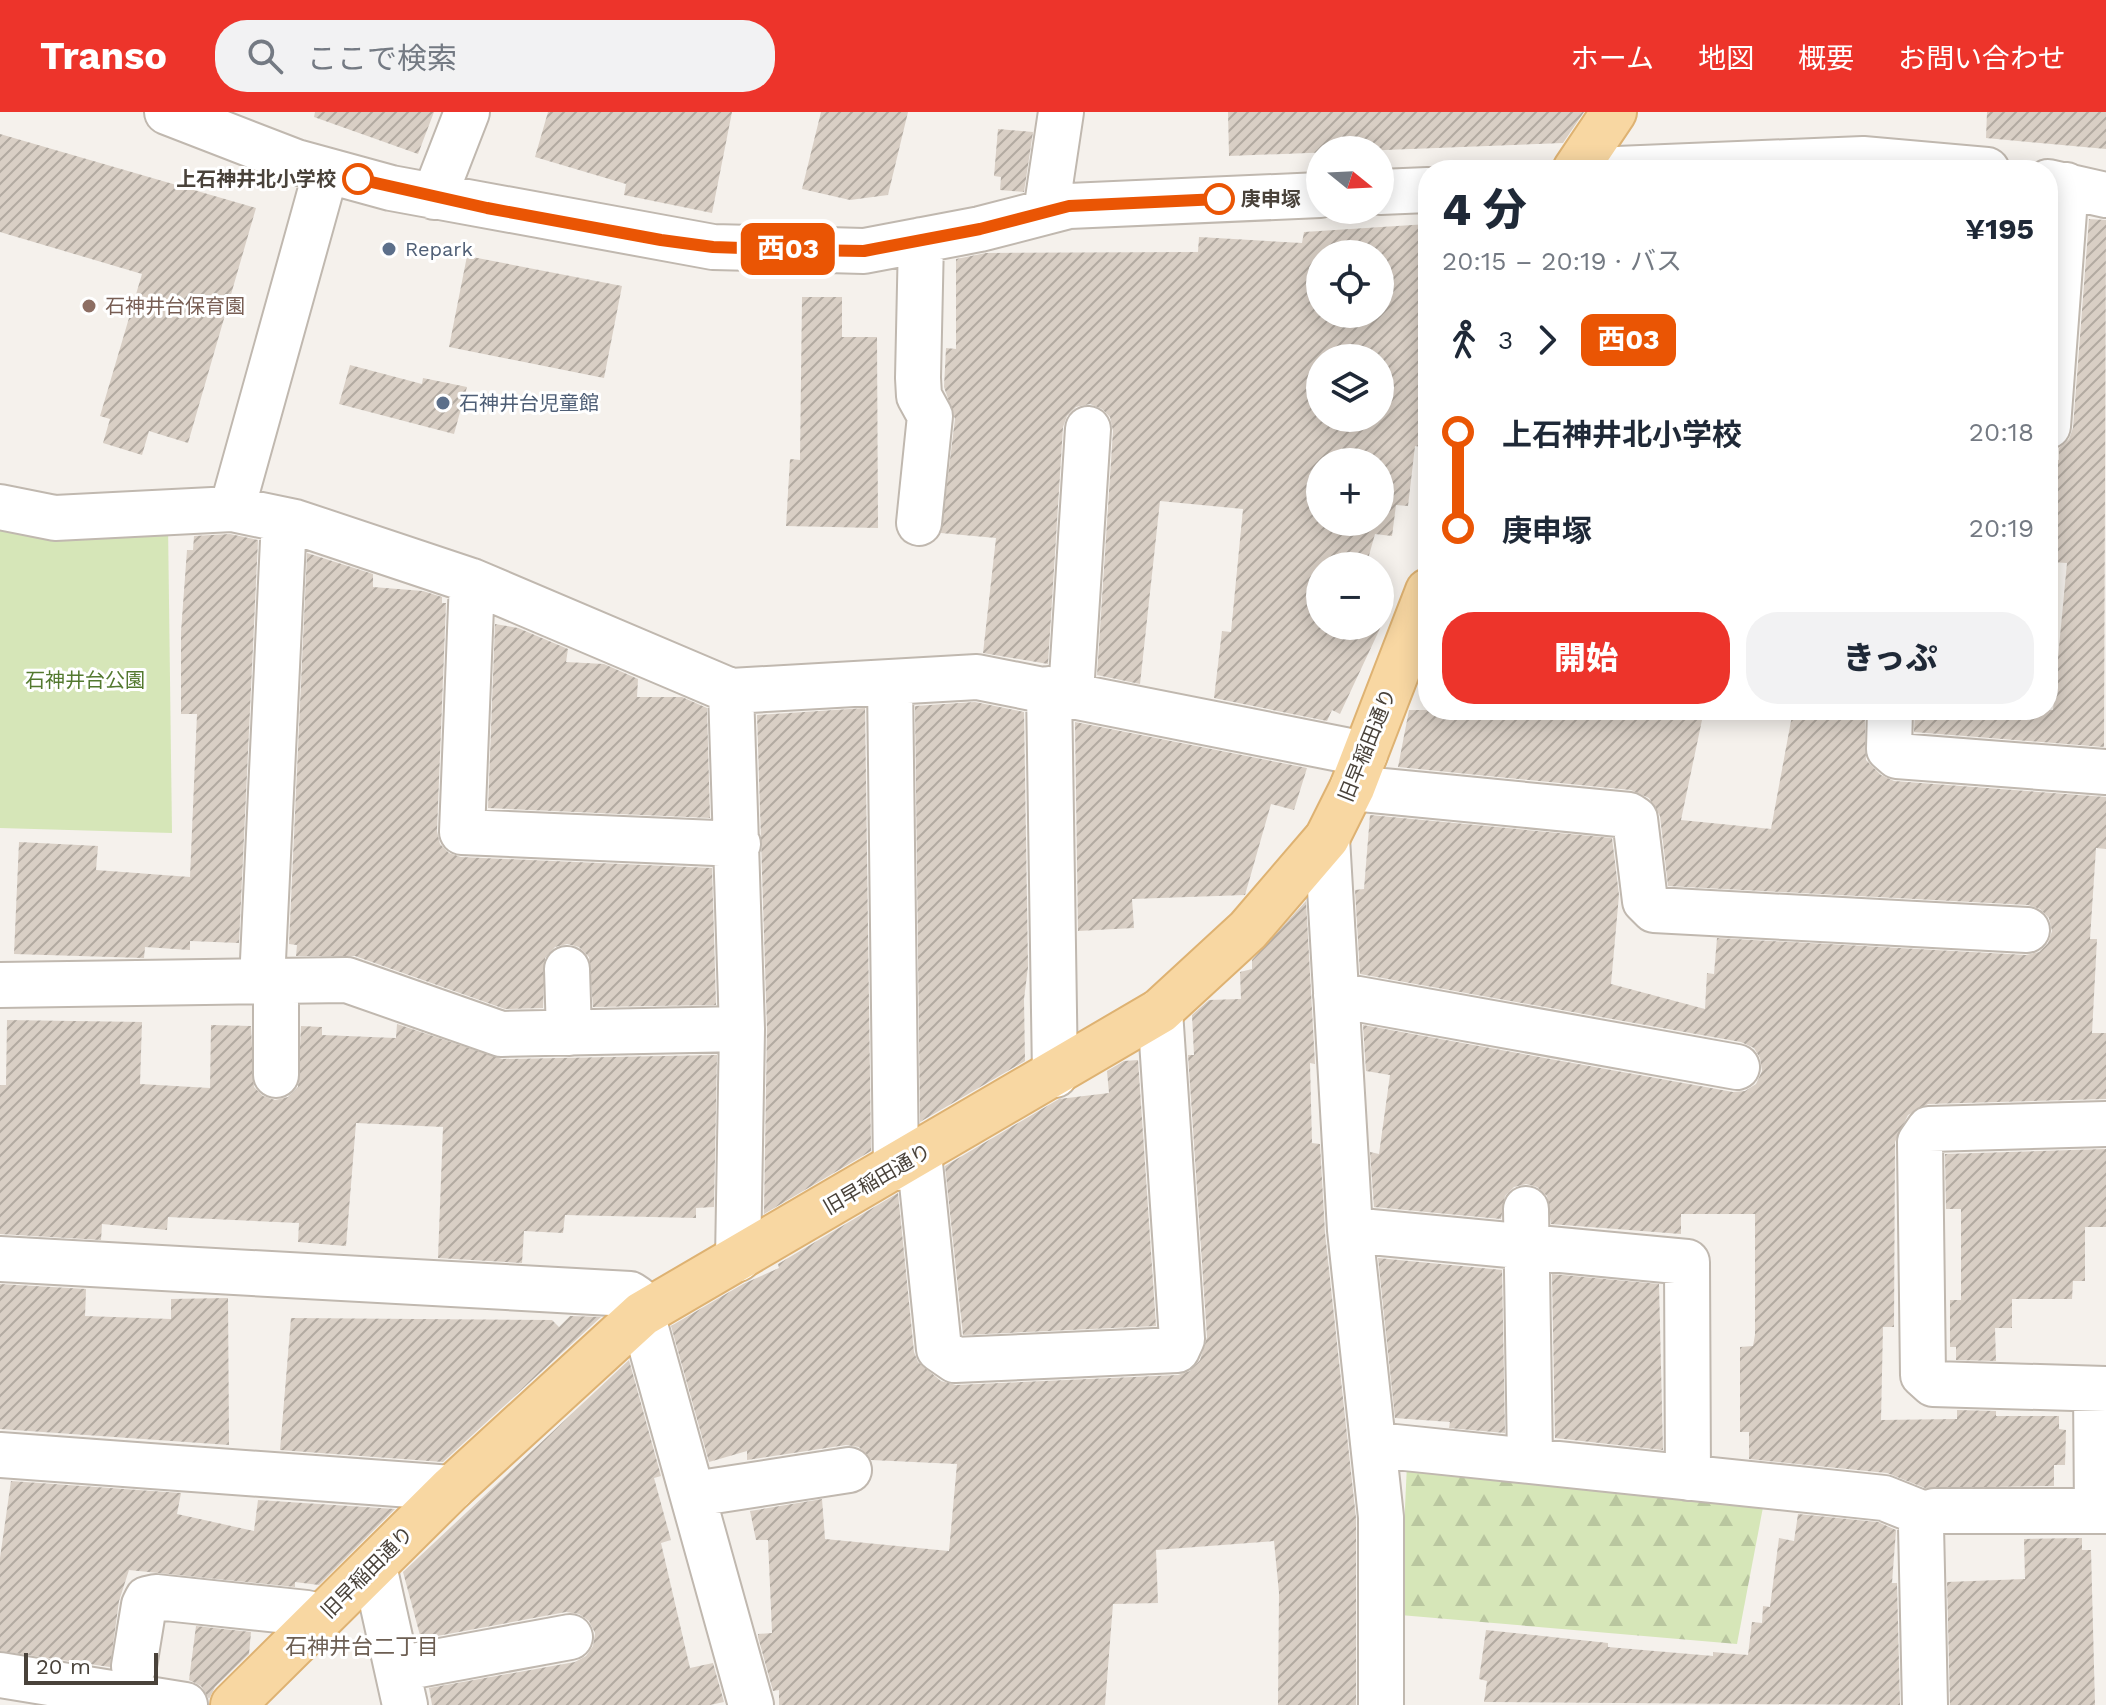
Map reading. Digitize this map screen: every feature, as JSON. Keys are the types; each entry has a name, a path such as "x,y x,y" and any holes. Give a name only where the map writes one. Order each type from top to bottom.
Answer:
{"main road":[{"path":"1582,160 1614,112"},
{"name":"旧早稲田通り","path":"233,1705 452,1488 642,1314 1160,1011 1248,930 1327,838 1359,771 1418,624"}],"street":[{"path":"167,112 326,171 434,197 713,247 864,251 1069,206 1306,196"},
{"path":"434,197 467,112"},
{"path":"1046,212 1061,112"},
{"path":"1803,160 1898,160"},
{"path":"232,509 326,171"},
{"path":"2058,330 2073,187"},
{"path":"1394,191 1418,190"},
{"path":"919,523 930,416 919,396 918,378 921,240"},
{"path":"1055,1075 1060,691 1088,429"},
{"path":"0,507 55,518 232,509 284,520 472,581 731,691 977,677 1060,691 1359,771 1629,815 1635,819 1645,901 1648,908 1654,910 2027,930"},
{"path":"276,1075 269,981 284,520"},
{"path":"472,581 462,832 738,844"},
{"path":"890,682 908,1161 939,1349 945,1356 955,1360 1177,1350 1182,1339 1160,1011"},
{"path":"731,691 742,1029 738,1259"},
{"path":"1890,720 1889,749 1897,756 2106,772"},
{"path":"1327,838 1350,1230 1376,1445 1381,1517 1381,1705"},
{"path":"567,969 569,1033"},
{"path":"0,985 347,980 501,1034 742,1029"},
{"path":"1336,995 1737,1067"},
{"path":"1376,1445 1884,1498 1924,1514 1934,1511 2102,1511 2101,1389 1933,1384 1923,1375 1920,1142 1929,1129 2106,1124"},
{"path":"1350,1230 1526,1228 1687,1262 1688,1478"},
{"path":"1526,1228 1530,1459"},
{"path":"0,1259 620,1292 636,1298 694,1494 751,1705"},
{"path":"0,1455 452,1488"},
{"path":"694,1494 849,1470"},
{"path":"1924,1514 1921,1526 1925,1705"},
{"path":"374,1566 401,1687 570,1637"},
{"path":"134,1666 147,1599 156,1597 307,1613 318,1620"},
{"path":"0,1675 185,1705"}],"green space":[{"name":"石神井台公園","path":"0,520 168,524 172,833 0,828"},
{"path":"1407,1464 1764,1502 1737,1644 1400,1615"}],"building":[{"path":"315,112 434,112 418,154 314,117"},
{"path":"548,112 732,112 712,213 624,195 626,184 535,157"},
{"path":"821,112 908,112 888,195 850,200 802,189"},
{"path":"1228,112 1584,112 1563,143 1394,150 1394,136 1306,136 1306,153 1229,156"},
{"path":"1987,112 2106,112 2106,149 1986,138"},
{"path":"998,129 1033,132 1024,192 1000,190 1001,177 994,176"},
{"path":"0,134 256,208 188,443 149,431 142,455 103,443 110,419 100,416 142,274 0,232"},
{"path":"2089,219 2106,220 2104,747 1914,732 1915,720 2058,720 2058,658 2067,563 2058,562 2058,460 2059,448 2069,439 2073,428"},
{"path":"1418,225 1418,446 1415,446 1408,506 1396,505 1394,520 1394,448 1306,448 1306,536 1374,536 1370,552 1306,552 1306,640 1375,640 1340,714 1332,710 1327,721 1214,698 1222,631 1231,632 1243,509 1160,501 1140,684 1097,675 1113,431 1110,417 1102,409 1090,404 1076,407 1067,416 1063,427 1048,664 983,653 996,538 941,533 955,419 944,387 946,348 956,349 956,259 986,253 1198,252 1199,237 1302,243 1304,232"},
{"path":"467,256 622,286 604,378 449,347"},
{"path":"802,297 842,297 842,337 877,337 878,528 786,526 790,459 800,460"},
{"path":"350,365 422,384 423,378 467,387 454,434 339,404"},
{"path":"230,534 258,540 239,943 190,941 190,950 145,947 144,958 14,954 19,842 98,846 96,870 190,877 197,714 181,714 181,632 187,550 193,550 194,536"},
{"path":"307,553 373,574 373,587 423,591 442,597 442,603 446,603 437,831 440,844 449,853 461,857 712,868 716,1005 593,1007 589,957 579,947 567,944 555,947 545,958 543,1008 505,1009 355,956 296,956 297,945 289,944"},
{"path":"495,624 518,628 568,649 566,662 604,664 638,679 637,697 682,697 707,708 710,818 488,808"},
{"path":"975,702 1024,712 1028,967 1024,999 1025,1061 920,1122 915,706"},
{"path":"865,708 871,1151 764,1214 767,1028 757,715"},
{"path":"1409,710 1418,710 1418,720 1702,720 1681,820 1771,829 1791,720 1865,720 1866,760 1881,775 1894,781 2106,797 2106,849 2096,848 2090,939 2097,939 2092,1033 2106,1033 2106,1099 1928,1104 1908,1115 1895,1142 1894,1327 1883,1327 1881,1420 1957,1419 1957,1410 1996,1411 1996,1416 2059,1416 2059,1429 2066,1430 2065,1465 2054,1465 2054,1486 1925,1488 1887,1473 1749,1459 1749,1432 1740,1432 1740,1347 1753,1346 1755,1335 1755,1214 1681,1214 1681,1234 1551,1224 1547,1196 1537,1187 1526,1184 1514,1187 1505,1196 1501,1219 1374,1207 1370,1152 1379,1154 1390,1075 1366,1071 1363,1025 1733,1092 1745,1091 1756,1084 1762,1071 1754,1048 1741,1042 1360,974 1355,890 1364,889 1370,815 1612,838 1619,895 1611,984 1705,1009 1707,973 1714,974 1717,938 2026,955 2039,952 2048,943 2052,931 2049,918 2040,909 2028,905 1668,886 1660,816 1649,798 1631,790 1398,767"},
{"path":"1075,722 1307,768 1294,810 1271,804 1245,895 1132,899 1134,928 1078,931"},
{"path":"1306,901 1315,1064 1310,1063 1312,1143 1320,1144 1325,1233 1356,1518 1356,1705 1278,1705 1279,1593 1274,1541 1156,1550 1158,1603 1113,1604 1105,1705 779,1705 779,1690 773,1691 758,1637 758,1634 772,1633 768,1540 756,1540 750,1511 822,1499 825,1539 949,1551 957,1464 871,1460 859,1447 846,1445 747,1460 747,1451 709,1462 671,1326 743,1284 779,1268 778,1264 898,1193 914,1352 918,1362 941,1381 956,1385 1178,1375 1190,1371 1200,1360 1207,1337 1188,1055 1194,1055 1192,1015 1209,1000 1241,999 1240,972 1252,969 1252,960"},
{"path":"7,1020 142,1022 140,1084 210,1088 211,1025 251,1026 254,1087 263,1096 275,1100 288,1097 298,1087 301,1026 322,1027 322,1035 396,1038 397,1024 502,1059 717,1055 714,1207 696,1208 696,1218 565,1215 563,1233 524,1231 522,1263 438,1258 443,1127 356,1123 346,1246 298,1242 299,1223 168,1217 167,1230 102,1224 101,1240 0,1234 0,1085 6,1085"},
{"path":"1138,1060 1156,1326 963,1335 945,1166 1059,1099 1109,1093 1107,1071 1124,1061"},
{"path":"2106,1149 2106,1227 2085,1227 2085,1281 2073,1281 2072,1299 2012,1299 2012,1328 1995,1328 1996,1361 1956,1360 1956,1347 1950,1347 1950,1300 1961,1300 1961,1209 1946,1209 1945,1154"},
{"path":"1378,1258 1502,1270 1505,1433 1449,1428 1450,1422 1395,1418"},
{"path":"1552,1274 1659,1284 1663,1450 1555,1438"},
{"path":"0,1284 86,1289 85,1316 171,1319 171,1299 228,1298 229,1445 0,1429"},
{"path":"570,1316 601,1317 443,1462 280,1450 291,1318 552,1320 559,1327"},
{"path":"629,1360 661,1476 654,1478 671,1540 661,1543 690,1668 713,1663 724,1702 710,1705 432,1705 429,1688 575,1662 586,1656 593,1646 595,1633 589,1621 579,1614 566,1612 421,1639 403,1572"},
{"path":"11,1481 181,1493 177,1514 254,1531 258,1500 395,1509 319,1585 295,1582 295,1587 129,1570 119,1601 110,1667 0,1651 0,1558"},
{"path":"1798,1514 1878,1522 1896,1530 1892,1583 1897,1583 1900,1705 1484,1702 1487,1681 1479,1679 1486,1630 1608,1643 1608,1647 1713,1656 1713,1652 1748,1655 1752,1622 1762,1623 1763,1606 1770,1607 1779,1538 1794,1541"},
{"path":"2082,1538 2082,1550 2091,1550 2095,1705 1950,1705 1947,1582 2025,1579 2024,1539"},
{"path":"196,1626 251,1632 249,1654 215,1687 209,1699 201,1686 189,1680"}],"bus line":[{"name":"西03","path":"358,179 487,208 661,240 713,247 803,250 864,251 980,229 1069,206 1219,199"}],"place":[{"name":"上石神井北小学校","path":"358,179"},
{"name":"庚申塚","path":"1219,199"},
{"name":"Repark","path":"389,249"},
{"name":"石神井台保育園","path":"89,306"},
{"name":"石神井台児童館","path":"443,403"}],"district":[{"name":"石神井台二丁目","path":"362,1646"}]}
